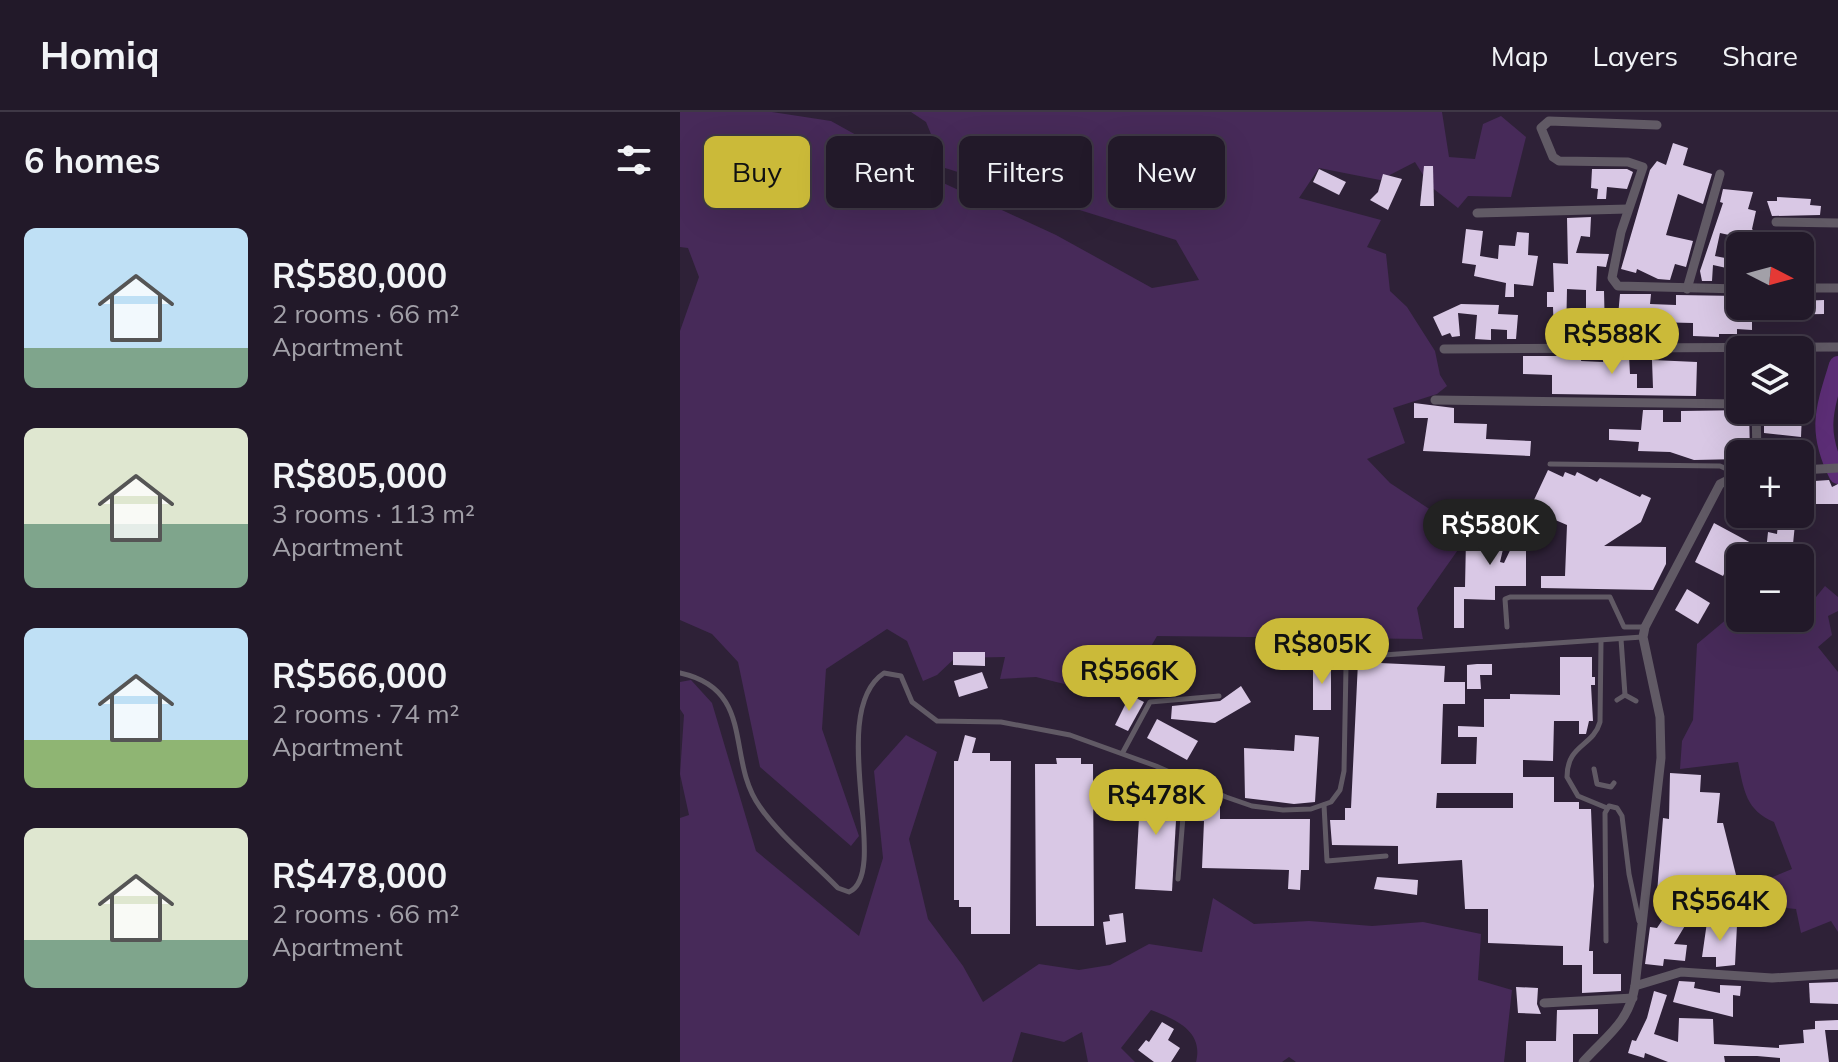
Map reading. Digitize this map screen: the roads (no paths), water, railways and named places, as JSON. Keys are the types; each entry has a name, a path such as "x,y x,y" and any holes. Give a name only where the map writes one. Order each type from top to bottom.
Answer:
{"street":[{"path":"1657,125 1549,121 1543,124 1544,139 1559,161 1628,162 1643,167 1615,256 1614,282 1623,289 1726,289"},
{"path":"1687,289 1720,174"},
{"path":"1477,213 1628,209"},
{"path":"1776,222 1838,223"},
{"path":"1814,288 1838,288"},
{"path":"1444,349 1838,347"},
{"path":"1435,400 1726,404"},
{"path":"1814,469 1838,468"},
{"path":"1583,1062 1619,1027 1633,998 1635,986 1661,758 1660,717 1644,632 1720,484 1726,481"},
{"path":"1635,986 1681,972 1772,978 1838,974"},
{"path":"1544,1003 1633,998"}],"lane":[{"path":"1550,464 1726,469"},
{"path":"1507,627 1505,599 1610,597 1624,627 1644,632"},
{"path":"680,673 701,678 719,690 737,727 749,783 759,807 838,888 849,892 859,886 864,854 858,738 868,691 884,673 901,676 912,702 937,721 1038,726 1123,752 1252,806 1297,810 1331,802 1340,790 1344,771 1346,667 1355,657 1601,642 1644,632"},
{"path":"1621,639 1625,695"},
{"path":"1601,642 1598,729 1573,752 1567,777 1578,796 1607,808 1617,808 1622,816 1629,874 1640,926"},
{"path":"1617,700 1625,695"},
{"path":"1625,695 1636,701"},
{"path":"1123,752 1150,702 1219,696"},
{"path":"1594,769 1597,784 1611,787 1614,783"},
{"path":"1178,879 1186,779"},
{"path":"1324,805 1327,861 1386,856"},
{"path":"1606,941 1607,808"}],"waterway":[{"path":"1838,365 1824,420 1827,446 1838,475"}]}
